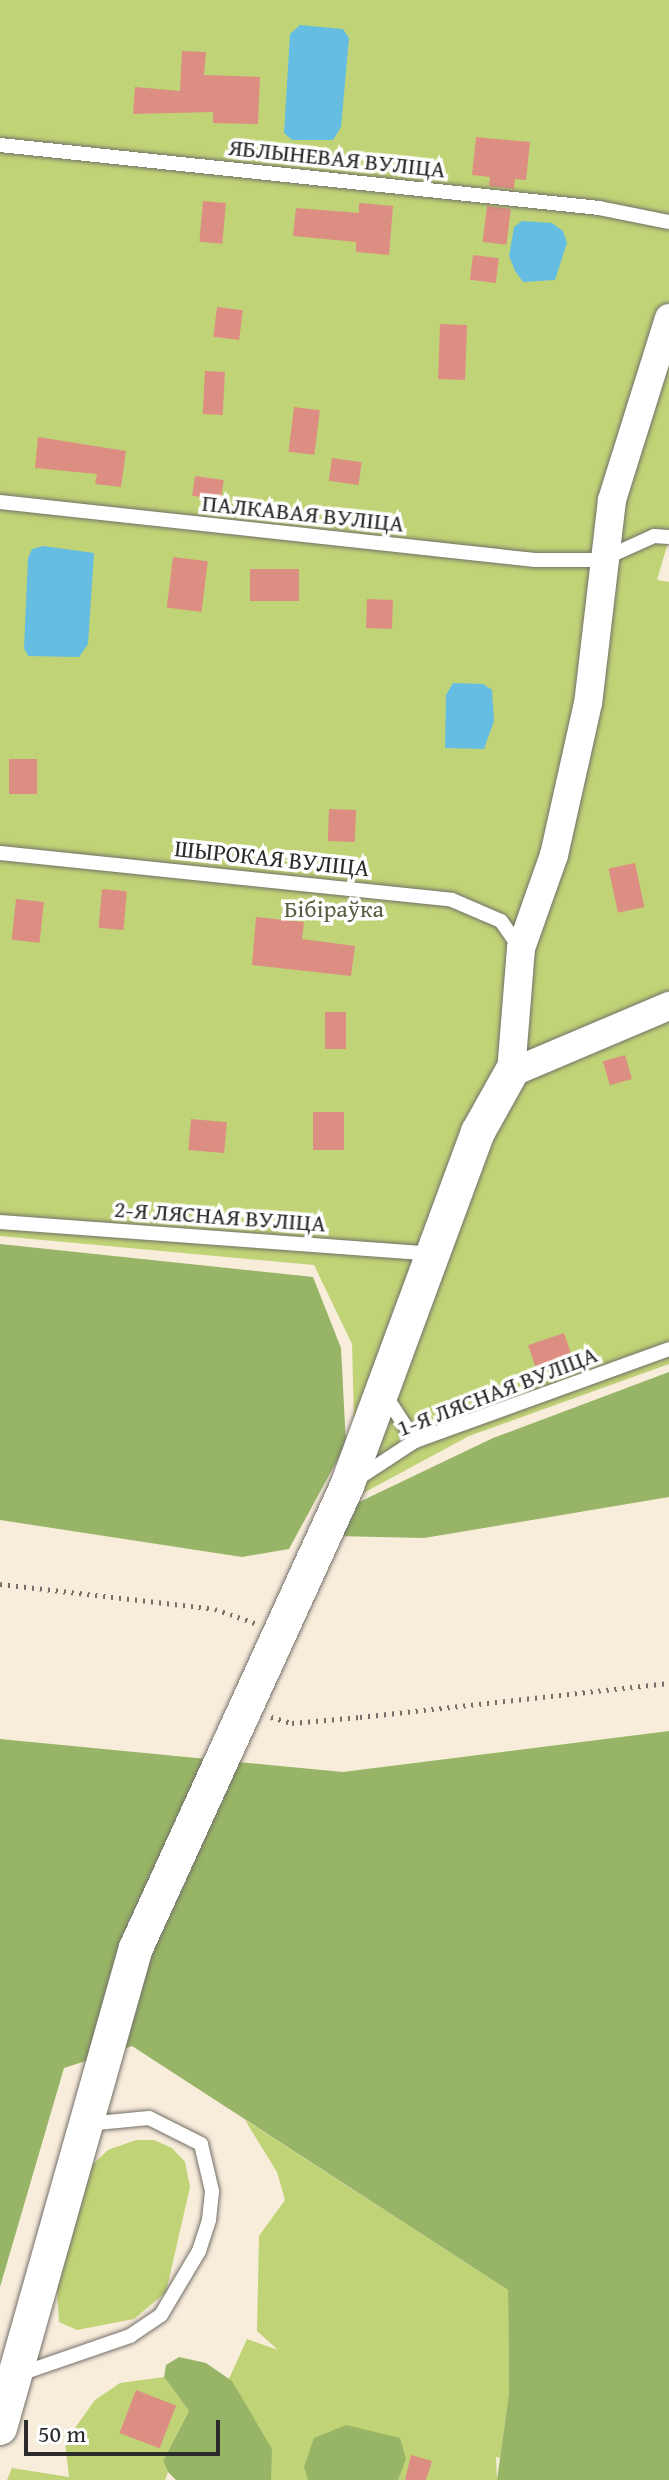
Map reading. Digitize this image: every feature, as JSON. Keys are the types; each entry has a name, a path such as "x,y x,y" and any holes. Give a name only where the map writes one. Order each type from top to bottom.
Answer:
{"street":[{"path":"0,2428 82,2125 136,1948 277,1630 347,1486 381,1387 436,1254 478,1132 511,1073 521,948 554,855 588,703 601,560 612,500 669,318"},
{"path":"511,1073 669,1006"}],"lane":[{"name":"ЯБЛЫНЕВАЯ ВУЛІЦА","path":"0,145 599,208 669,222"},
{"name":"ПАЛКАВАЯ ВУЛІЦА","path":"0,502 535,560 601,560"},
{"path":"601,560 654,536 669,537"},
{"name":"ШЫРОКАЯ ВУЛІЦА","path":"0,853 452,900 501,921 521,948"},
{"name":"2-Я ЛЯСНАЯ ВУЛІЦА","path":"0,1222 436,1254"},
{"name":"1-Я ЛЯСНАЯ ВУЛІЦА","path":"347,1486 415,1441 669,1349"},
{"path":"381,1387 415,1441"},
{"path":"16,2376 130,2336 161,2315 199,2251 209,2220 212,2191 201,2144 149,2118 82,2125"}],"path":[{"path":"0,1584 215,1609 277,1630"},
{"path":"243,1710 292,1723 669,1683"}],"green space":[{"name":"Бібіраўка","path":"0,0 669,0 669,539 657,580 669,582 669,1364 469,1436 356,1497 352,1344 314,1265 0,1236"},
{"path":"0,1244 313,1277 341,1348 346,1444 289,1549 242,1557 0,1520"},
{"path":"669,1372 669,1497 424,1538 333,1536 353,1505 493,1438"},
{"path":"669,1731 669,2480 497,2480 509,2393 508,2290 132,2046 64,2068 0,2287 0,1739 343,1772"},
{"path":"245,2120 508,2290 509,2393 500,2458 496,2457 497,2480 183,2480 247,2339 278,2350 257,2331 259,2236 285,2200 277,2172"},
{"path":"136,2140 154,2140 172,2148 185,2162 190,2187 166,2292 134,2319 77,2330 59,2322 56,2273 92,2165 108,2150"},
{"path":"179,2357 206,2363 232,2381 272,2449 271,2480 176,2480 168,2472 163,2461 189,2411 164,2377 166,2365"},
{"path":"164,2377 189,2411 163,2461 168,2472 165,2480 7,2480 12,2468 69,2477 65,2442 95,2400 120,2383"},
{"path":"346,2425 400,2438 406,2459 398,2480 308,2480 304,2467 314,2438"}],"water":[{"path":"300,25 343,29 349,38 341,127 333,140 292,140 284,133 290,34"},
{"path":"522,221 552,223 563,231 567,243 555,280 523,282 515,271 509,256 514,227"},
{"path":"43,546 94,553 88,644 79,657 28,656 24,648 28,558 32,549"},
{"path":"453,683 483,684 492,690 494,721 484,749 445,748 446,695"}],"building":[{"path":"182,51 206,52 204,75 260,77 258,124 213,123 213,112 133,114 135,87 180,91"},
{"path":"476,137 530,142 526,180 515,179 514,189 489,186 490,177 472,175"},
{"path":"203,201 226,203 222,244 199,242"},
{"path":"359,203 393,206 389,255 356,252 356,242 293,236 296,208 359,213"},
{"path":"487,206 511,209 506,245 483,242"},
{"path":"473,255 499,258 496,283 470,280"},
{"path":"217,307 243,310 239,340 213,337"},
{"path":"440,324 467,325 465,380 438,379"},
{"path":"205,371 225,372 223,415 203,414"},
{"path":"294,407 320,410 314,455 289,452"},
{"path":"38,437 126,451 121,487 95,484 97,474 35,468"},
{"path":"332,458 362,462 359,485 329,481"},
{"path":"195,476 224,480 221,500 192,496"},
{"path":"173,557 208,561 202,612 167,608"},
{"path":"250,569 299,569 299,601 250,601"},
{"path":"367,599 393,600 392,629 366,628"},
{"path":"9,759 37,759 37,794 9,794"},
{"path":"329,809 356,810 355,842 328,841"},
{"path":"635,863 644,907 618,913 609,869"},
{"path":"102,889 127,891 124,930 99,928"},
{"path":"16,899 44,902 40,943 12,940"},
{"path":"256,917 304,922 302,939 355,946 351,976 252,965"},
{"path":"325,1012 346,1012 346,1049 325,1049"},
{"path":"625,1055 632,1079 610,1085 603,1061"},
{"path":"313,1112 344,1112 344,1150 313,1150"},
{"path":"191,1119 227,1122 224,1153 188,1150"},
{"path":"564,1333 573,1359 537,1372 528,1345"},
{"path":"136,2390 176,2405 160,2448 120,2433"},
{"path":"411,2455 432,2461 426,2480 405,2480"}]}
